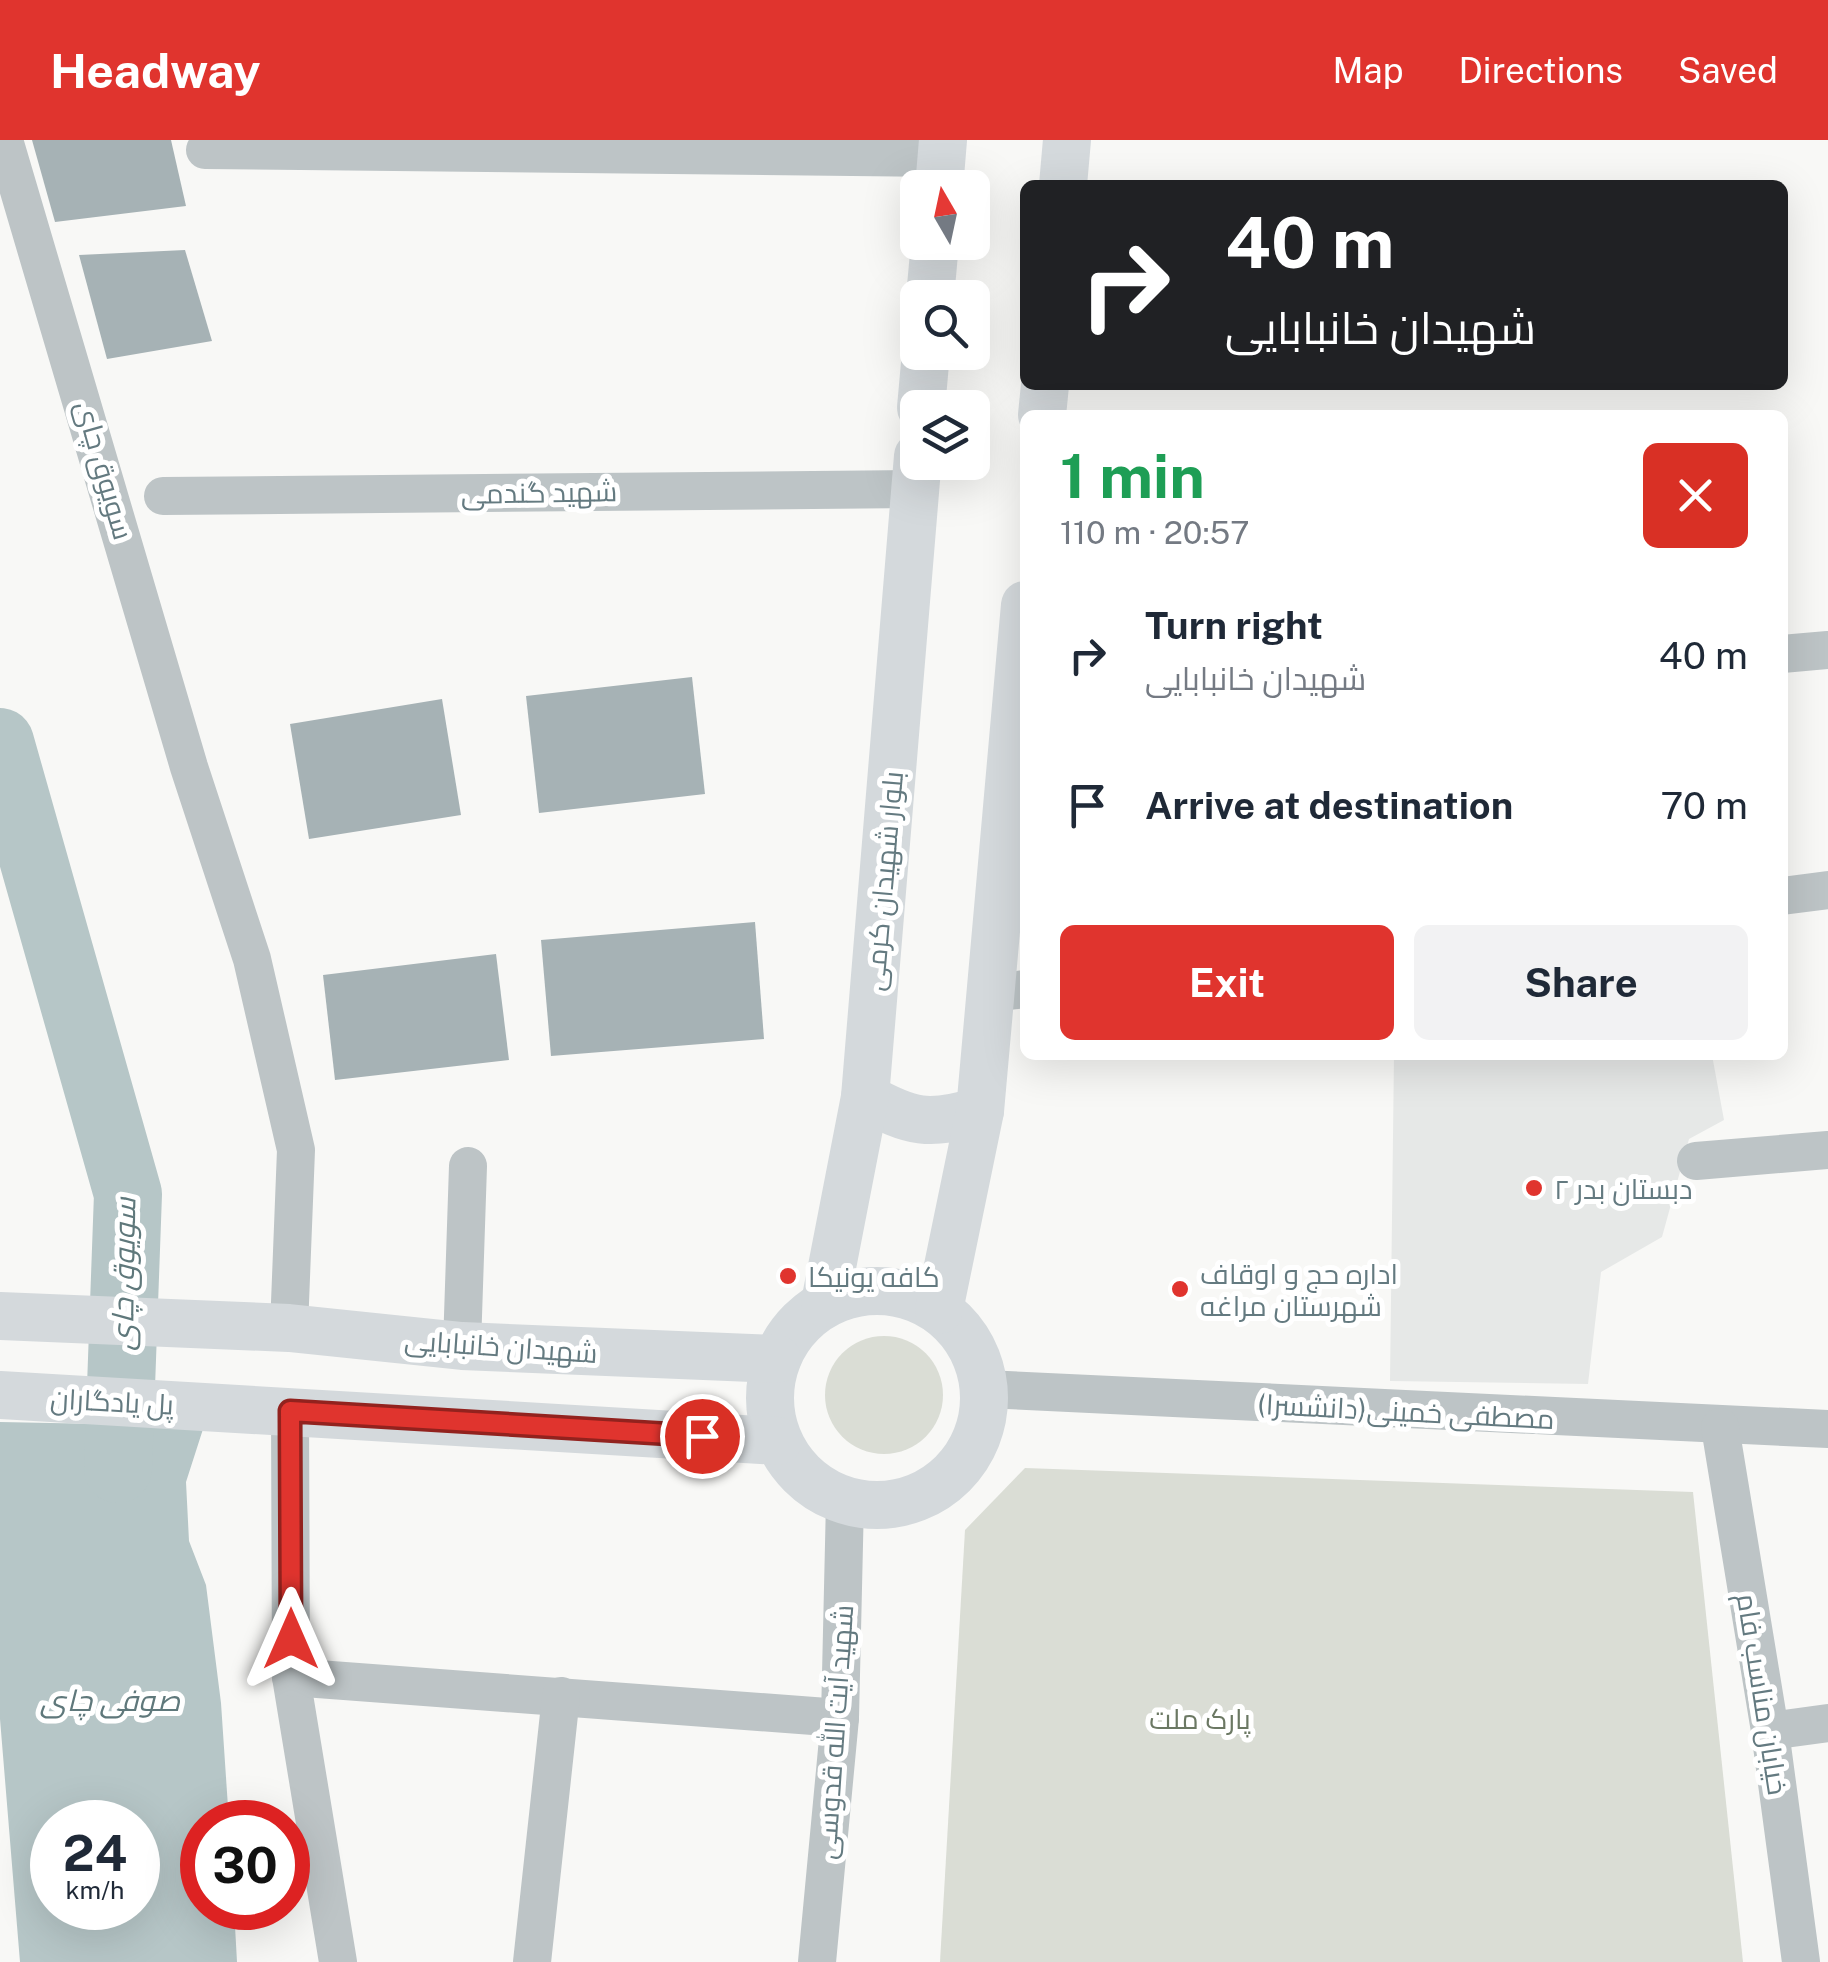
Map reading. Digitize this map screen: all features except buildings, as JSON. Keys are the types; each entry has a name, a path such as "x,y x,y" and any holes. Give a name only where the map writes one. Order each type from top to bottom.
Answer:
{"main road":[{"path":"1062,180 1066,140"},
{"name":"بلوار شهیدان کرمی","path":"824,1304 865,1097 915,480"},
{"path":"939,1310 1008,991 1020,719"},
{"path":"865,1097 901,1118 940,1122 980,1110"},
{"path":"882,1290 912,1296 939,1310 961,1330 978,1358 985,1389 982,1424 968,1456 945,1482 914,1499 880,1506 845,1501 817,1488 794,1467 778,1441 770,1411 777,1359 800,1322 824,1304 852,1293 882,1290"},
{"name":"شهیدان خانبابایی","path":"0,1316 290,1328 462,1346 777,1359"},
{"name":"پل یادگاران","path":"0,1395 290,1411"},
{"path":"290,1411 778,1441"}],"street":[{"name":"سویوق چای","path":"4,140 190,767 252,959 296,1150 290,1328"},
{"path":"205,150 941,162"},
{"name":"شهید گندمی","path":"163,496 900,473"},
{"path":"1788,653 1828,650"},
{"path":"1788,895 1828,890"},
{"path":"1696,1161 1828,1150"},
{"path":"462,1346 468,1166"},
{"name":"(دانشسرا)مصطفی خمینی","path":"985,1389 1828,1429"},
{"path":"290,1411 291,1677 338,1962"},
{"name":"خیابان مناسب فام","path":"1720,1426 1770,1731 1801,1962"},
{"name":"شهید آیت الله قدوسی","path":"817,1962 840,1718 845,1501"},
{"path":"291,1677 840,1718"},
{"path":"532,1962 560,1696"},
{"path":"1770,1731 1828,1724"}],"shaded area":[{"name":"دبستان بدر ۲","path":"1394,1060 1713,1060 1724,1120 1689,1139 1662,1237 1601,1272 1588,1384 1390,1381"}],"green space":[{"path":"884,1336 907,1340 926,1353 939,1372 943,1395 939,1418 926,1437 907,1450 884,1454 861,1450 842,1437 829,1418 825,1395 829,1372 842,1353 861,1340"},
{"name":"پارک ملت","path":"1025,1468 1693,1492 1743,1962 940,1962 965,1530"}],"water":[{"name":"صوفی چای","path":"0,1422 204,1426 186,1482 189,1541 206,1585 221,1703 228,1800 180,1800 180,1930 235,1930 237,1962 20,1962 0,1719"}],"waterway":[{"name":"سویوق چای","path":"0,742 128,1194 118,1469"}],"place":[{"name":"دبستان بدر ۲","path":"1534,1188"},
{"name":"کافه یونیکا","path":"788,1276"},
{"name":"اداره حج و اوقاف شهرستان مراغه","path":"1180,1289"}],"route":[{"path":"291,1639 290,1411 702,1436"}]}
